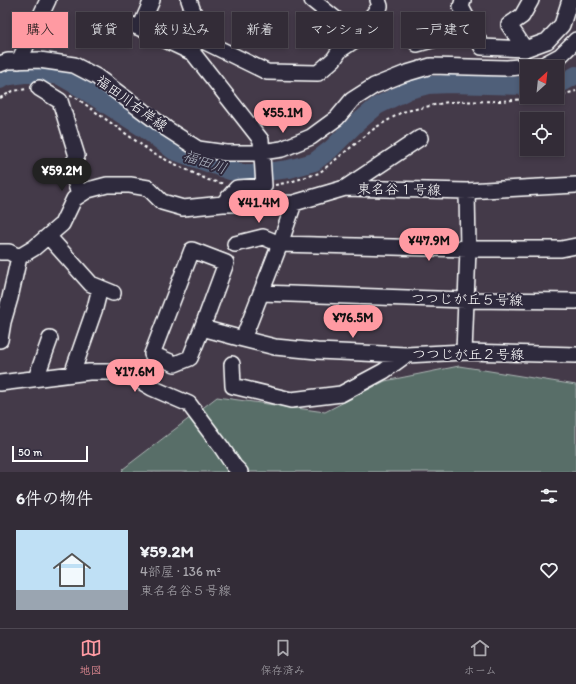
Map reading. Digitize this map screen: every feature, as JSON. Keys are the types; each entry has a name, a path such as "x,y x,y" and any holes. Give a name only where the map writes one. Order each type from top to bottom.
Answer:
{"street":[{"path":"20,61 48,0"},
{"path":"152,0 133,25 194,53 261,140 264,186 238,188 223,204"},
{"path":"189,0 193,12"},
{"path":"312,0 327,12"},
{"path":"464,0 461,7 464,12"},
{"path":"525,49 509,25 522,16 530,0"},
{"path":"485,47 525,49 547,41 562,25 570,0"},
{"path":"373,12 379,3"},
{"name":"福田川右岸線","path":"0,64 39,60 74,65 97,77 167,129 198,149 226,153 255,153 282,149 311,137 337,118 352,100 374,86 404,74 431,66 507,68 543,65 560,56 576,40"},
{"path":"194,48 194,53"},
{"path":"218,48 267,72 318,73 334,59 343,48"},
{"path":"0,340 18,257 34,248 62,224 74,199 79,195 72,167 77,156 60,101 39,88"},
{"path":"344,188 420,138"},
{"name":"東名谷１号線","path":"79,195 88,190 107,185 130,185 148,188 162,202 184,208 223,204 294,203 344,188 467,191 576,185"},
{"path":"464,352 468,249 467,191"},
{"path":"243,339 280,244 294,203"},
{"path":"48,236 91,284 107,290 95,308 72,374"},
{"path":"235,244 263,237 280,244 468,249 562,249 576,246"},
{"path":"192,250 226,263 202,328 190,358 175,364 152,354 192,250"},
{"path":"0,252 9,252 18,257"},
{"name":"つつじが丘５号線","path":"261,293 466,300 576,301"},
{"name":"つつじが丘２号線","path":"202,328 275,348 406,355 464,352 576,355"},
{"path":"36,378 50,339"},
{"path":"232,364 233,386 291,400 341,394 384,371 406,355"},
{"path":"0,383 89,372 114,372 134,378 152,388 189,404 240,472"}],"path":[{"path":"0,98 13,91 39,88"},
{"path":"564,94 576,91"},
{"path":"68,95 75,97 154,154 208,180 238,188"},
{"path":"264,186 290,182 319,173 376,128 402,112 448,102 500,102 520,100"}],"green space":[{"path":"459,366 576,385 576,472 122,472 123,469 217,397 325,412 385,381"}],"waterway":[{"name":"福田川","path":"0,80 4,77 24,74 47,74 60,76 146,130 174,151 230,171 249,174 289,169 314,162 331,149 377,106 409,90 428,85 450,84 520,86"},
{"name":"福田川","path":"564,82 576,75"}]}
